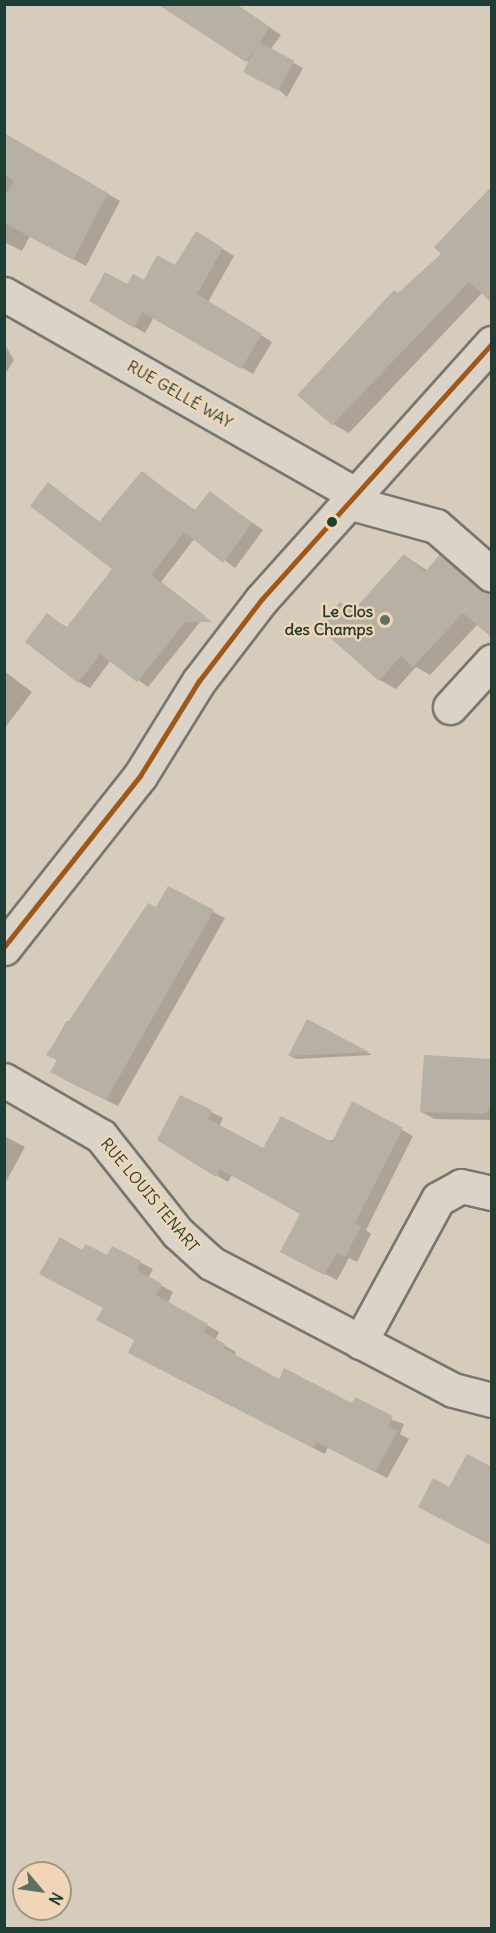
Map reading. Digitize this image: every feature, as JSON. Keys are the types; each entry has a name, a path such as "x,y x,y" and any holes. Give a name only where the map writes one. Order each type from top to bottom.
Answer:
{"street":[{"name":"RUE GELLÉ WAY","path":"4,294 351,498 436,526 492,575"},
{"path":"4,948 140,777 199,681 244,622 351,498 492,343"},
{"path":"450,707 492,662"},
{"name":"RUE LOUIS TENART","path":"4,1080 101,1136 178,1233 211,1263 453,1390 492,1400"},
{"path":"360,1342 438,1199 461,1186 492,1193"}],"building":[{"path":"157,4 236,4 270,27 246,62"},
{"path":"259,42 294,61 278,91 243,72"},
{"path":"4,133 108,193 73,260 4,223 4,198 14,181 4,175"},
{"path":"492,186 492,303 469,282 332,425 297,395 394,290 398,293 441,254 434,247"},
{"path":"196,231 223,248 197,294 262,334 241,369 142,312 134,328 89,301 105,272 127,284 133,274 144,280 157,255 175,265"},
{"path":"142,471 194,511 210,491 252,523 223,563 184,532 151,575 212,622 185,622 137,682 100,654 78,683 25,642 47,613 66,628 112,569 30,506 48,482 99,522"},
{"name":"Le Clos des Champs","path":"404,554 425,572 440,554 492,593 492,638 463,613 413,667 401,656 379,681 318,627 340,602 352,612"},
{"path":"168,886 214,910 106,1100 50,1072 57,1060 46,1055 148,903 156,907"},
{"path":"307,1019 369,1052 288,1056"},
{"path":"424,1055 492,1059 492,1108 485,1114 420,1112"},
{"path":"180,1095 212,1110 208,1119 263,1148 281,1116 332,1142 352,1101 403,1128 355,1223 361,1226 345,1257 337,1253 324,1275 280,1252 300,1214 220,1169 216,1177 157,1140"},
{"path":"60,1237 82,1250 86,1244 107,1255 112,1246 141,1261 137,1270 162,1284 156,1295 208,1324 204,1332 225,1344 223,1348 279,1379 284,1368 352,1403 355,1397 393,1416 388,1426 398,1431 375,1472 316,1442 313,1448 128,1353 134,1340 96,1320 103,1308 39,1274"},
{"path":"467,1454 492,1467 492,1546 418,1507 433,1478 449,1487"}],"transit line":[{"path":"4,947 140,776 199,681 262,599 492,344"}],"place":[{"name":"Le Clos des Champs","path":"385,620"}]}
